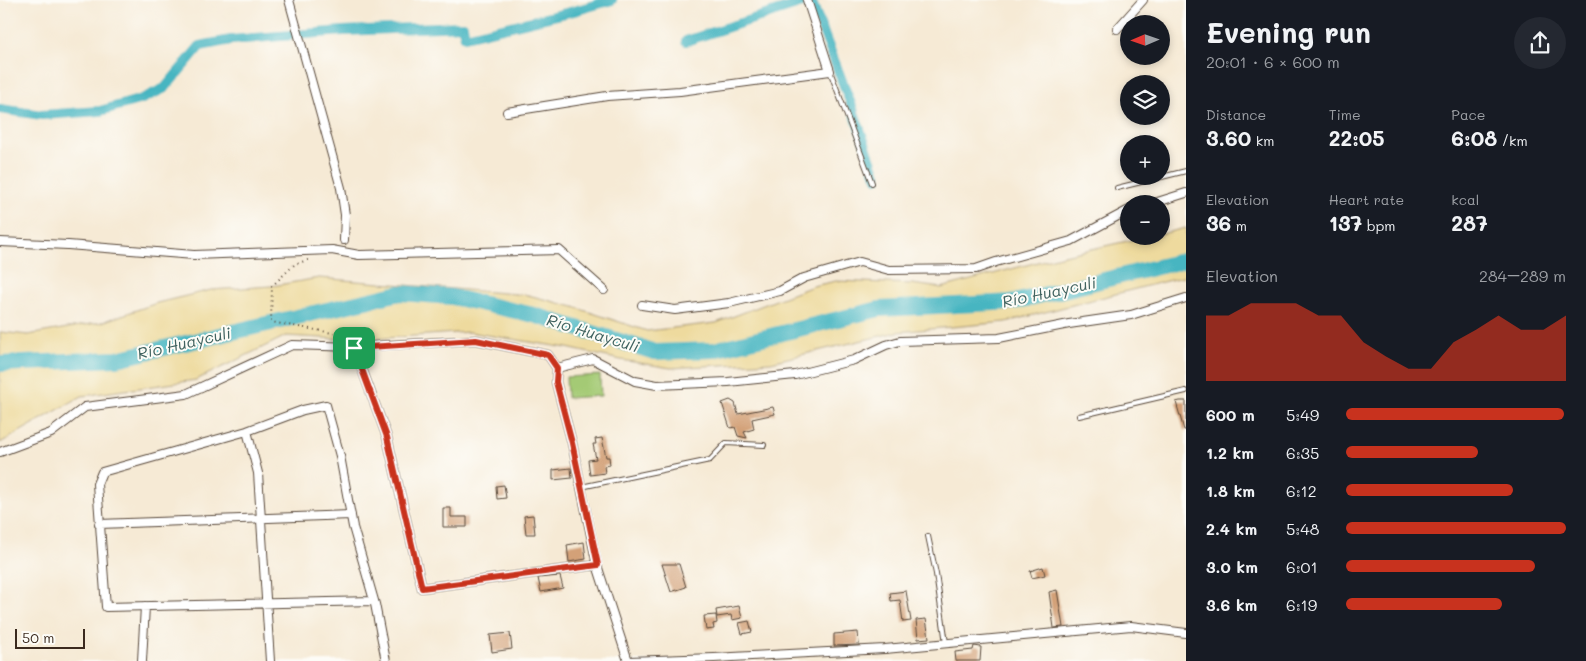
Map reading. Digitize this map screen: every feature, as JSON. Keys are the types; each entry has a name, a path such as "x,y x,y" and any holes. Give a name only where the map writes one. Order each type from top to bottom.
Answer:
{"street":[{"path":"289,0 341,188 345,215 344,240"},
{"path":"507,112 607,96 680,91 830,71 807,0"},
{"path":"1117,29 1143,0"},
{"path":"1170,198 1186,193"},
{"path":"642,305 675,310 729,303 780,291 804,278 860,262 889,270 976,269 1071,241 1120,215"},
{"path":"0,242 68,245 194,255 332,250 358,255 559,250 604,290"},
{"path":"557,368 593,359 635,381 657,385 728,382 796,375 854,360 886,345 900,341 999,338 1068,324 1131,315 1186,298"},
{"path":"0,452 51,433 86,407 186,394 292,345 354,348 476,340 548,355 557,368 556,382 572,443 598,565 628,661 885,649 1131,626 1186,633"},
{"path":"354,348 387,437 422,588 598,565"},
{"path":"374,601 106,608 98,484 102,472 247,431 303,410 326,405 340,456 351,515 374,601 386,661"},
{"path":"247,431 258,473 270,661"},
{"path":"100,524 351,515"},
{"path":"142,661 145,606"}],"lane":[{"path":"830,71 872,183"},
{"path":"1117,188 1186,171"},
{"path":"1079,416 1186,390"},
{"path":"581,487 710,460 726,443 764,445"},
{"path":"928,536 936,574 946,643"}],"path":[{"path":"310,259 296,264 272,286 271,322 344,335 354,348"}],"green space":[{"path":"600,375 601,396 567,398 566,377"}],"sand":[{"path":"1186,228 1186,276 1006,322 897,332 771,362 671,368 469,332 358,340 286,336 196,380 82,396 0,443 0,332 28,335 102,322 157,303 211,290 272,286 319,278 528,295 574,307 647,331 716,323 813,286 836,281 912,284 941,288 1060,256 1120,243 1120,245 1170,245 1170,232"}],"building":[{"path":"730,400 735,403 738,414 773,407 775,414 752,419 754,429 744,432 747,438 738,436 735,427 730,428 722,403"},
{"path":"1186,401 1186,430 1184,430 1176,402"},
{"path":"602,438 606,457 609,457 610,465 604,466 605,473 590,475 588,460 596,459 593,444 596,444 595,439"},
{"path":"571,468 572,478 553,480 553,470"},
{"path":"504,485 506,498 497,499 496,486"},
{"path":"443,508 451,508 451,517 467,517 467,527 443,527"},
{"path":"533,515 535,534 526,534 524,516"},
{"path":"584,542 586,559 569,562 567,545"},
{"path":"662,564 679,564 686,587 671,592"},
{"path":"1043,567 1045,575 1032,578 1030,571"},
{"path":"560,576 563,588 541,592 538,578"},
{"path":"1057,590 1063,627 1054,628 1049,592"},
{"path":"906,591 911,621 903,622 900,600 891,601 890,593"},
{"path":"739,606 742,618 732,620 731,615 717,617 716,610"},
{"path":"716,615 717,623 713,624 714,629 706,630 704,616"},
{"path":"926,619 929,638 918,639 916,620"},
{"path":"749,621 752,632 742,634 739,623"},
{"path":"858,632 859,645 834,646 834,634"},
{"path":"510,633 512,649 492,652 490,635"},
{"path":"974,646 981,647 980,661 956,661 955,652 973,650"}],"waterway":[{"path":"0,109 42,115 100,111 142,99 165,88 200,46 231,40 343,31 463,26 465,37 612,0"},
{"path":"811,0 877,178"},
{"path":"686,41 802,3"},
{"name":"Río Huayculi","path":"0,364 117,359 400,293 452,297 534,315 655,352 714,350 879,309 1014,302 1186,260"}],"route":[{"path":"476,340 548,355 557,368 556,382 572,443 598,565 422,588 387,437 354,348 476,340"}]}
